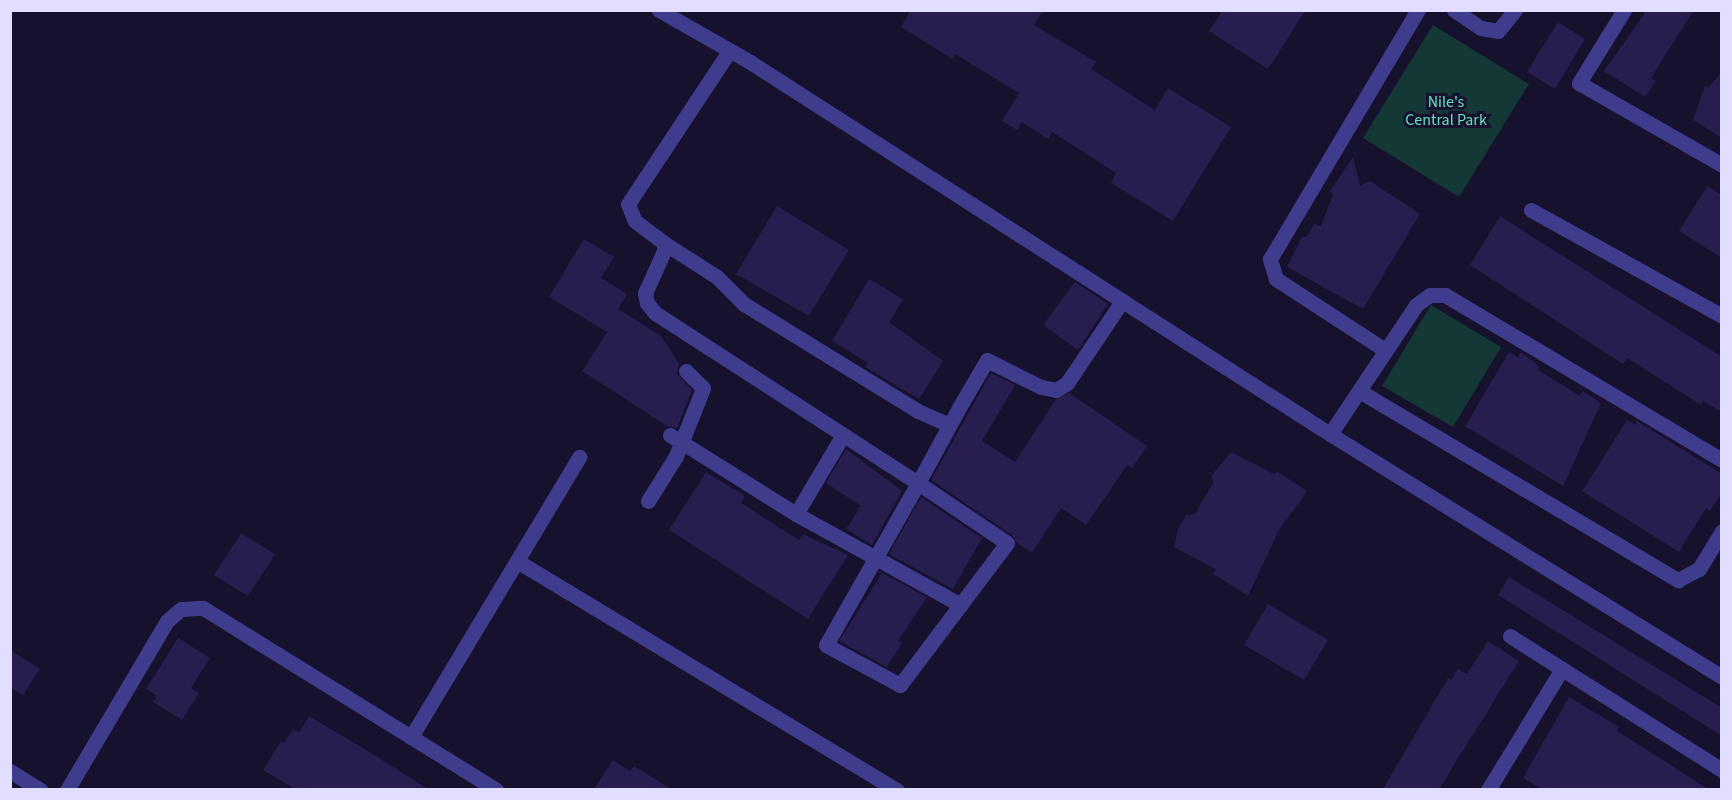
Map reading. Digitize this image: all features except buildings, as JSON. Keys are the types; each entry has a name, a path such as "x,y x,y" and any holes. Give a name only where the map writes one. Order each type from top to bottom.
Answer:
{"street":[{"path":"659,10 728,53 750,62 1330,434 1722,677"},
{"path":"1385,350 1276,279 1270,259 1418,10"},
{"path":"1454,10 1480,28 1498,31 1515,10"},
{"path":"1624,10 1580,83 1722,165"},
{"path":"728,53 628,204 635,221 664,243 717,277 744,304 918,411 949,425"},
{"path":"1531,210 1722,316"},
{"path":"664,243 664,250 645,293 651,309 918,483 1007,543 900,685 826,645 918,483 949,425 987,360 1041,387 1056,390 1067,383 1122,301"},
{"path":"1330,434 1361,392 1385,350 1416,305 1430,295 1445,295 1722,460"},
{"path":"648,501 676,456 675,438 703,388 686,371"},
{"path":"1361,392 1678,580 1699,569 1722,531"},
{"path":"796,514 843,435"},
{"path":"675,438 796,514 961,604"},
{"path":"411,737 579,457"},
{"path":"517,561 897,789"},
{"path":"67,789 167,621 181,609 203,608 496,789"},
{"path":"1510,636 1722,770"},
{"path":"1492,788 1562,669"},
{"path":"10,771 41,789"}],"green space":[{"name":"Nile's Central Park","path":"1433,25 1529,84 1459,197 1363,138"},
{"path":"1431,305 1501,347 1453,427 1382,386"}]}
